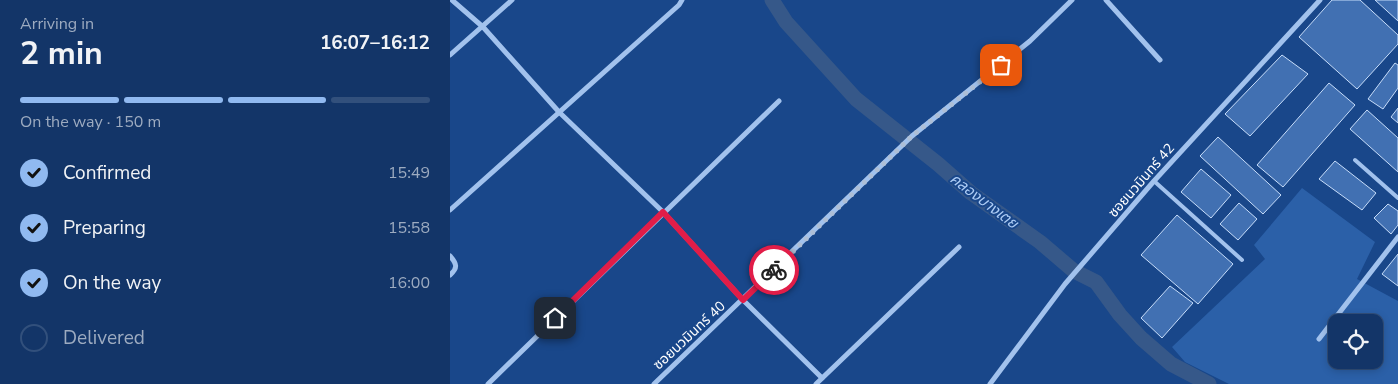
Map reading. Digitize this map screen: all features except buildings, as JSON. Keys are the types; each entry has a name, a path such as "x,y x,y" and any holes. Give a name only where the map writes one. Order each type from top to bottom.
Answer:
{"street":[{"path":"452,0 483,26 559,112 663,212 743,300 822,378"},
{"path":"450,55 512,0"},
{"path":"450,210 679,5 682,0"},
{"name":"ซอยนวมินทร์ 40","path":"654,384 912,136 1030,42 1072,0"},
{"path":"1106,0 1160,60"},
{"name":"ซอยนวมินทร์ 42","path":"990,384 1065,284 1154,181 1320,0"},
{"path":"488,384 778,102"},
{"path":"1319,339 1398,237"},
{"path":"816,384 959,246"},
{"path":"450,256 456,262 455,271 450,275"}],"lane":[{"path":"1355,160 1398,198"},
{"path":"1154,181 1242,260"}],"shaded area":[{"path":"1302,188 1375,242 1357,279 1398,301 1398,384 1229,384 1185,362 1172,347 1265,259 1254,245"}],"waterway":[{"name":"คลองบางเตย","path":"772,0 786,22 856,99 938,164 971,193 1040,242 1074,271 1096,282 1120,315 1141,338 1171,364 1209,384"}],"way so far":[{"path":"774,270 912,136 1001,65"}],"route":[{"path":"555,318 663,212 743,300 774,270"}]}
